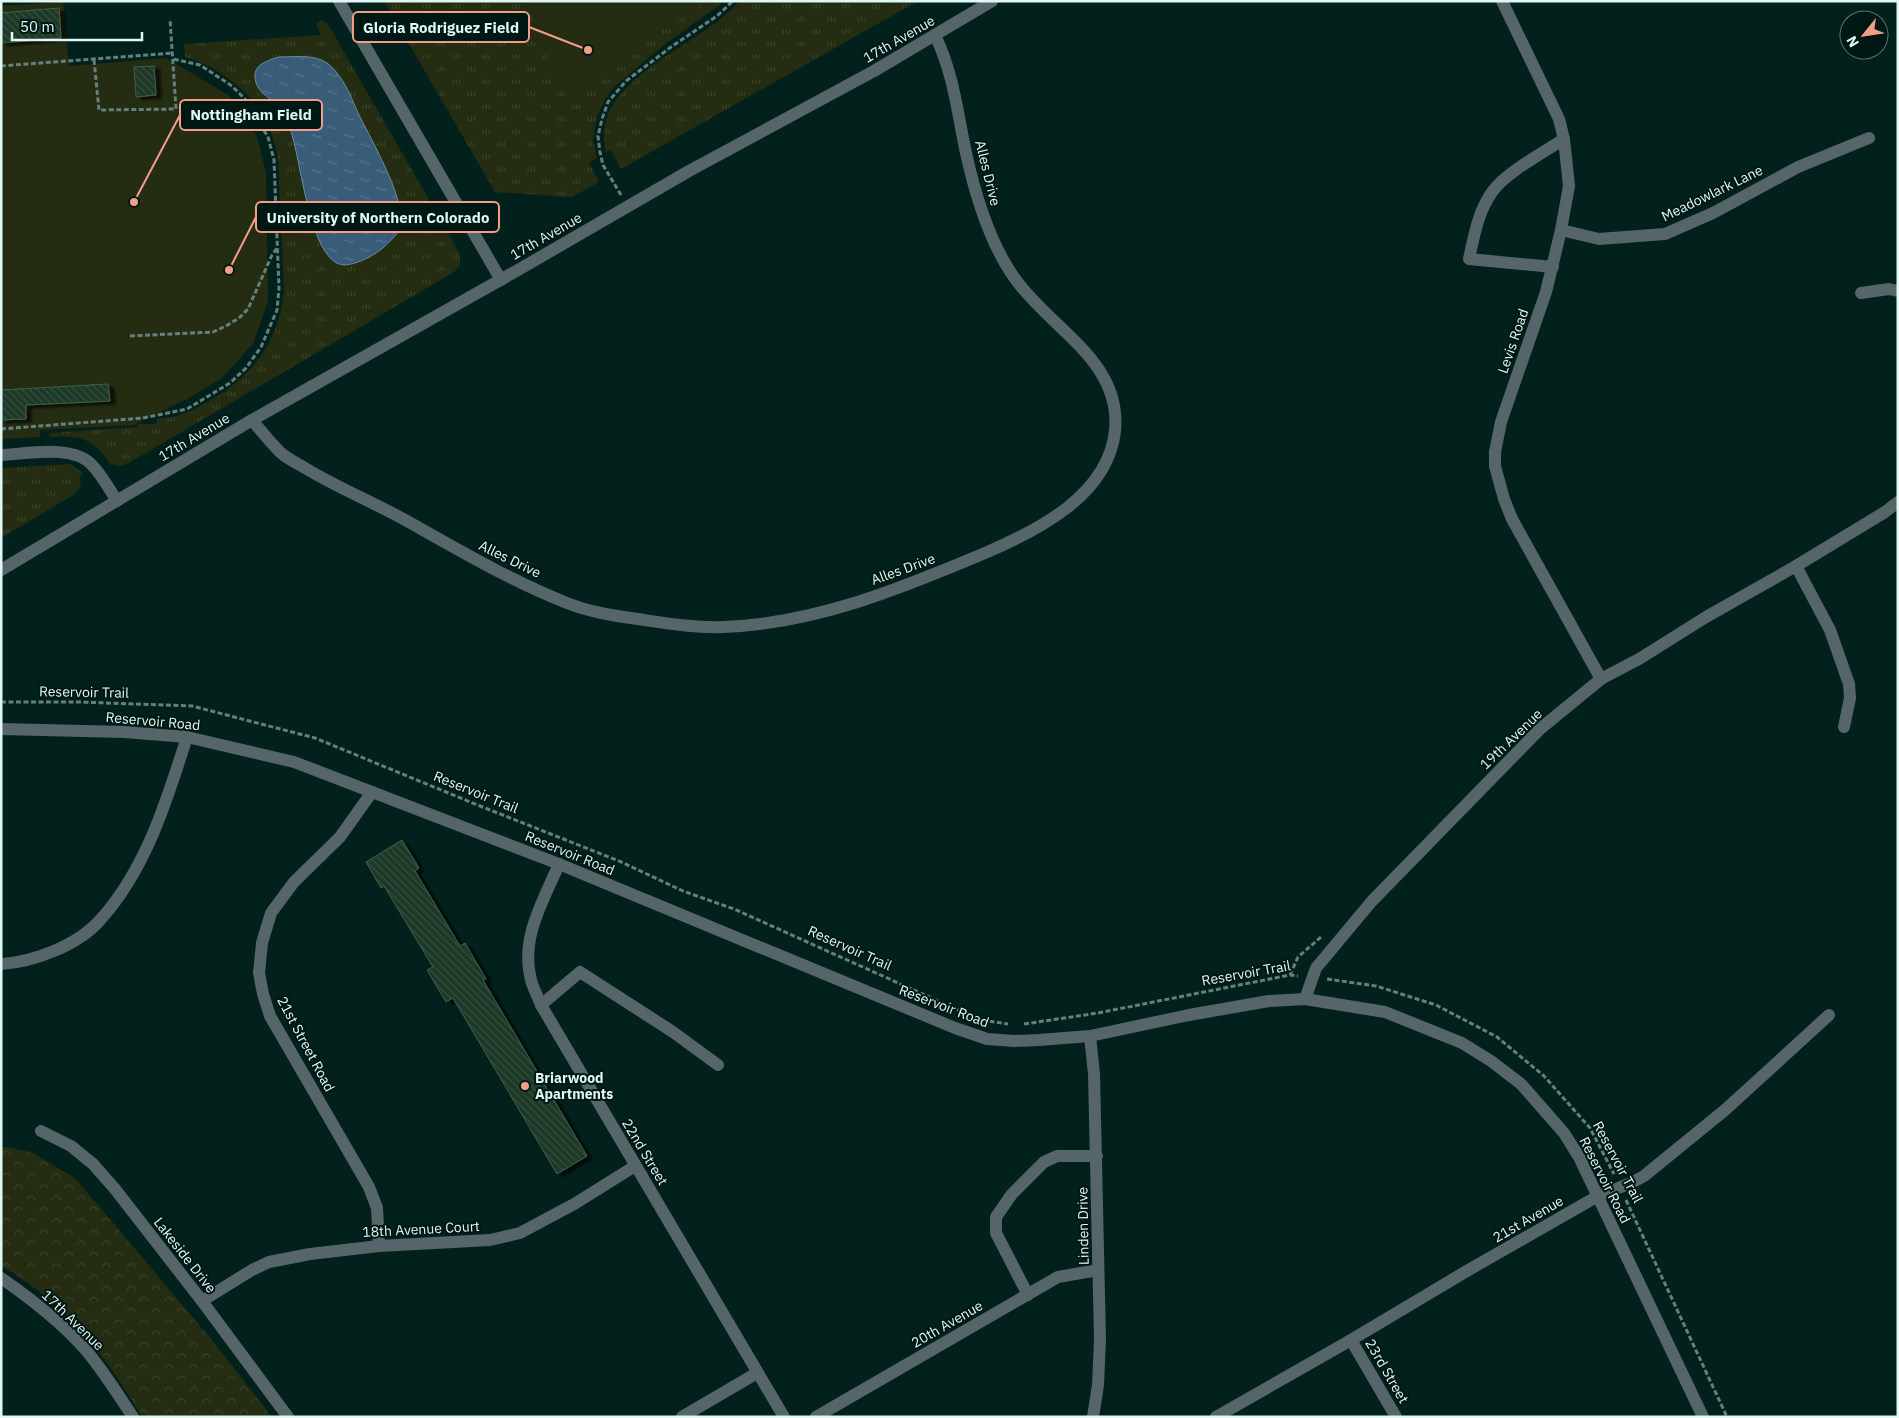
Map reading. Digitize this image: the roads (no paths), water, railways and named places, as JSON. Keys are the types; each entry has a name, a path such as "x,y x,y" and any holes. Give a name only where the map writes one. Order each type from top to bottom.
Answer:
{"street":[{"path":"339,1 501,280"},
{"name":"17th Avenue","path":"1,570 252,420 628,206 874,71 992,1"},
{"name":"Levis Road","path":"1502,1 1559,119 1564,139 1569,186 1553,267 1546,292 1500,422 1495,452 1495,466 1504,499 1512,519 1601,679"},
{"name":"Alles Drive","path":"252,420 283,455 334,485 384,508 491,568 568,603 605,614 687,626 724,627 778,620 846,606 926,578 1012,542 1052,519 1089,489 1106,464 1115,433 1115,409 1107,381 1091,357 1016,281 1000,254 982,213 967,155 948,65 935,35"},
{"name":"Meadowlark Lane","path":"1561,230 1599,239 1665,234 1713,213 1798,167 1869,138"},
{"path":"1553,267 1469,259 1477,223 1492,192 1508,177 1564,139"},
{"path":"1861,292 1889,289 1898,291"},
{"path":"1,455 64,452 79,456 92,464 117,501"},
{"name":"19th Avenue","path":"1305,999 1316,968 1378,894 1540,729 1601,679 1639,659 1706,617 1796,566 1898,502"},
{"path":"1796,566 1830,630 1849,684 1850,698 1844,727"},
{"name":"Reservoir Road","path":"1,729 124,732 187,737 294,762 559,864 955,1028 987,1039 1014,1041 1090,1036 1189,1015 1269,1001 1305,999 1385,1012 1462,1043 1491,1061 1521,1084 1564,1133 1579,1157 1703,1417"},
{"path":"1,964 45,955 75,940 100,921 132,878 160,815 187,737"},
{"name":"21st Street Road","path":"372,792 340,837 294,882 271,913 262,943 259,973 270,1016 368,1187 377,1208 379,1246"},
{"name":"22nd Street","path":"559,864 536,917 528,949 531,982 541,1005 784,1417"},
{"path":"541,1005 580,972 673,1032 718,1065"},
{"name":"21st Avenue","path":"1216,1417 1598,1196 1644,1176 1725,1110 1829,1014"},
{"name":"Linden Drive","path":"1090,1036 1094,1074 1097,1156 1100,1339 1098,1385 1093,1417"},
{"name":"Lakeside Drive","path":"40,1131 71,1146 94,1164 202,1301 288,1417"},
{"path":"1028,1295 996,1233 996,1217 1012,1194 1044,1162 1057,1156 1097,1156"},
{"name":"18th Avenue Court","path":"202,1301 233,1280 269,1262 310,1254 379,1246 490,1240 520,1233 576,1203 635,1166"},
{"name":"20th Avenue","path":"816,1417 1058,1277 1098,1270"},
{"name":"17th Avenue","path":"1,1278 27,1296 75,1339 95,1362 133,1417"},
{"name":"23rd Street","path":"1351,1340 1396,1417"},
{"path":"682,1417 757,1373"}],"water":[{"path":"279,57 316,58 327,63 333,69 347,89 393,184 401,212 401,226 395,236 384,247 363,260 344,265 332,260 322,247 314,228 290,129 277,106 260,90 256,82 255,73 257,69 267,61"}],"place":[{"name":"Gloria Rodriguez Field","path":"588,50"},
{"name":"Nottingham Field","path":"134,202"},
{"name":"University of Northern Colorado","path":"229,270"},
{"name":"Briarwood Apartments","path":"525,1086"}]}
